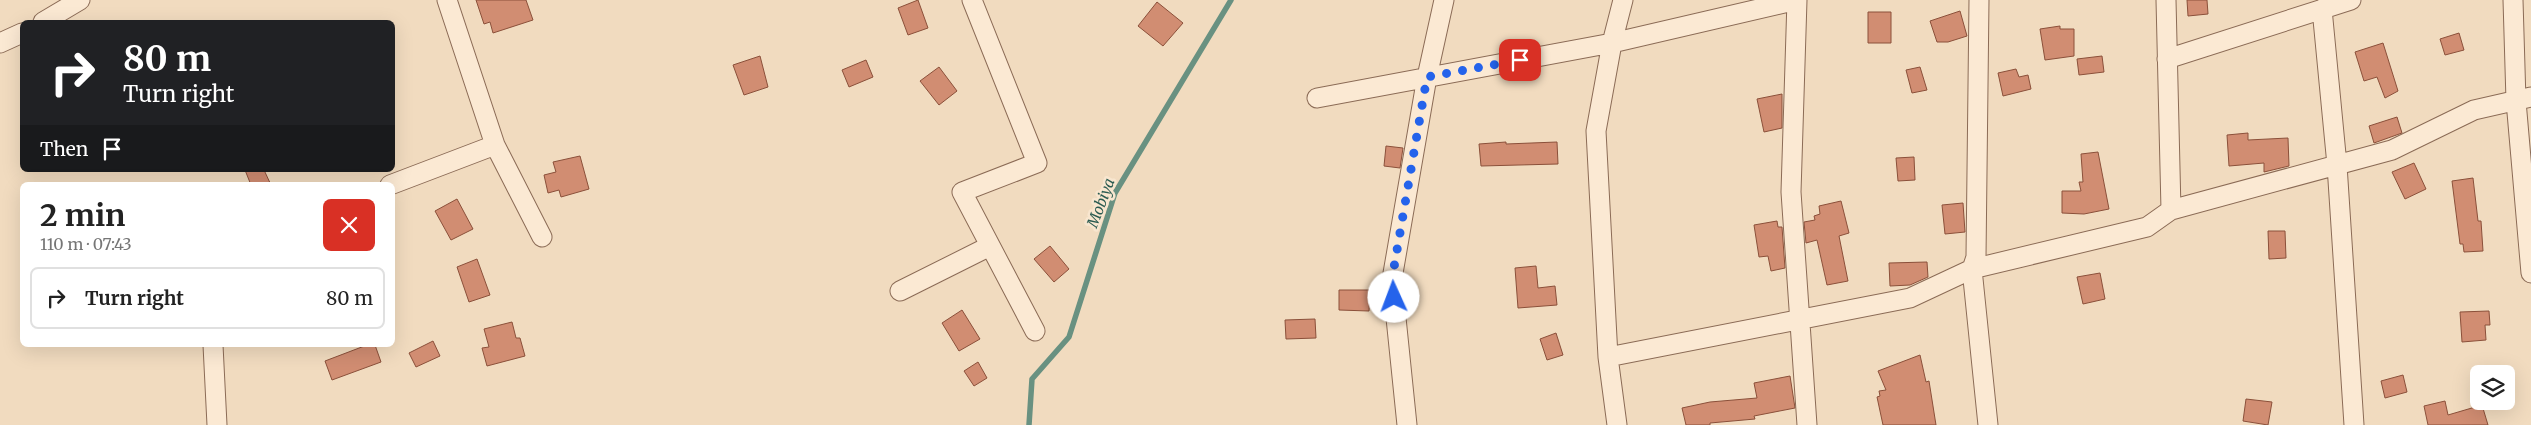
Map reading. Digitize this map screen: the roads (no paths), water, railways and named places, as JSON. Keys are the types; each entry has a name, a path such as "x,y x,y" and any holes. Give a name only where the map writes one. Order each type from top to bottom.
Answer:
{"street":[{"path":"46,20 80,0"},
{"path":"447,0 494,145 542,237"},
{"path":"972,0 1037,163 962,192 1036,331"},
{"path":"1407,425 1392,279 1427,77 1444,0"},
{"path":"1617,425 1608,357 1596,132 1612,43 1623,0"},
{"path":"1317,98 1612,43 1797,0 1791,192 1807,425"},
{"path":"1979,0 1976,257 1972,269 1988,425"},
{"path":"2166,0 2171,210"},
{"path":"2167,59 2351,0"},
{"path":"2513,0 2523,99 2531,273"},
{"path":"2322,10 2337,165 2354,425"},
{"path":"0,43 20,34"},
{"path":"1608,357 1910,298 1972,269 2147,227 2171,210 2392,150 2474,110 2523,99"},
{"path":"395,183 494,145"},
{"path":"900,291 990,246"},
{"path":"212,347 217,425"}],"waterway":[{"name":"Mobiya","path":"1029,425 1032,379 1069,337 1115,193 1231,0"}]}
